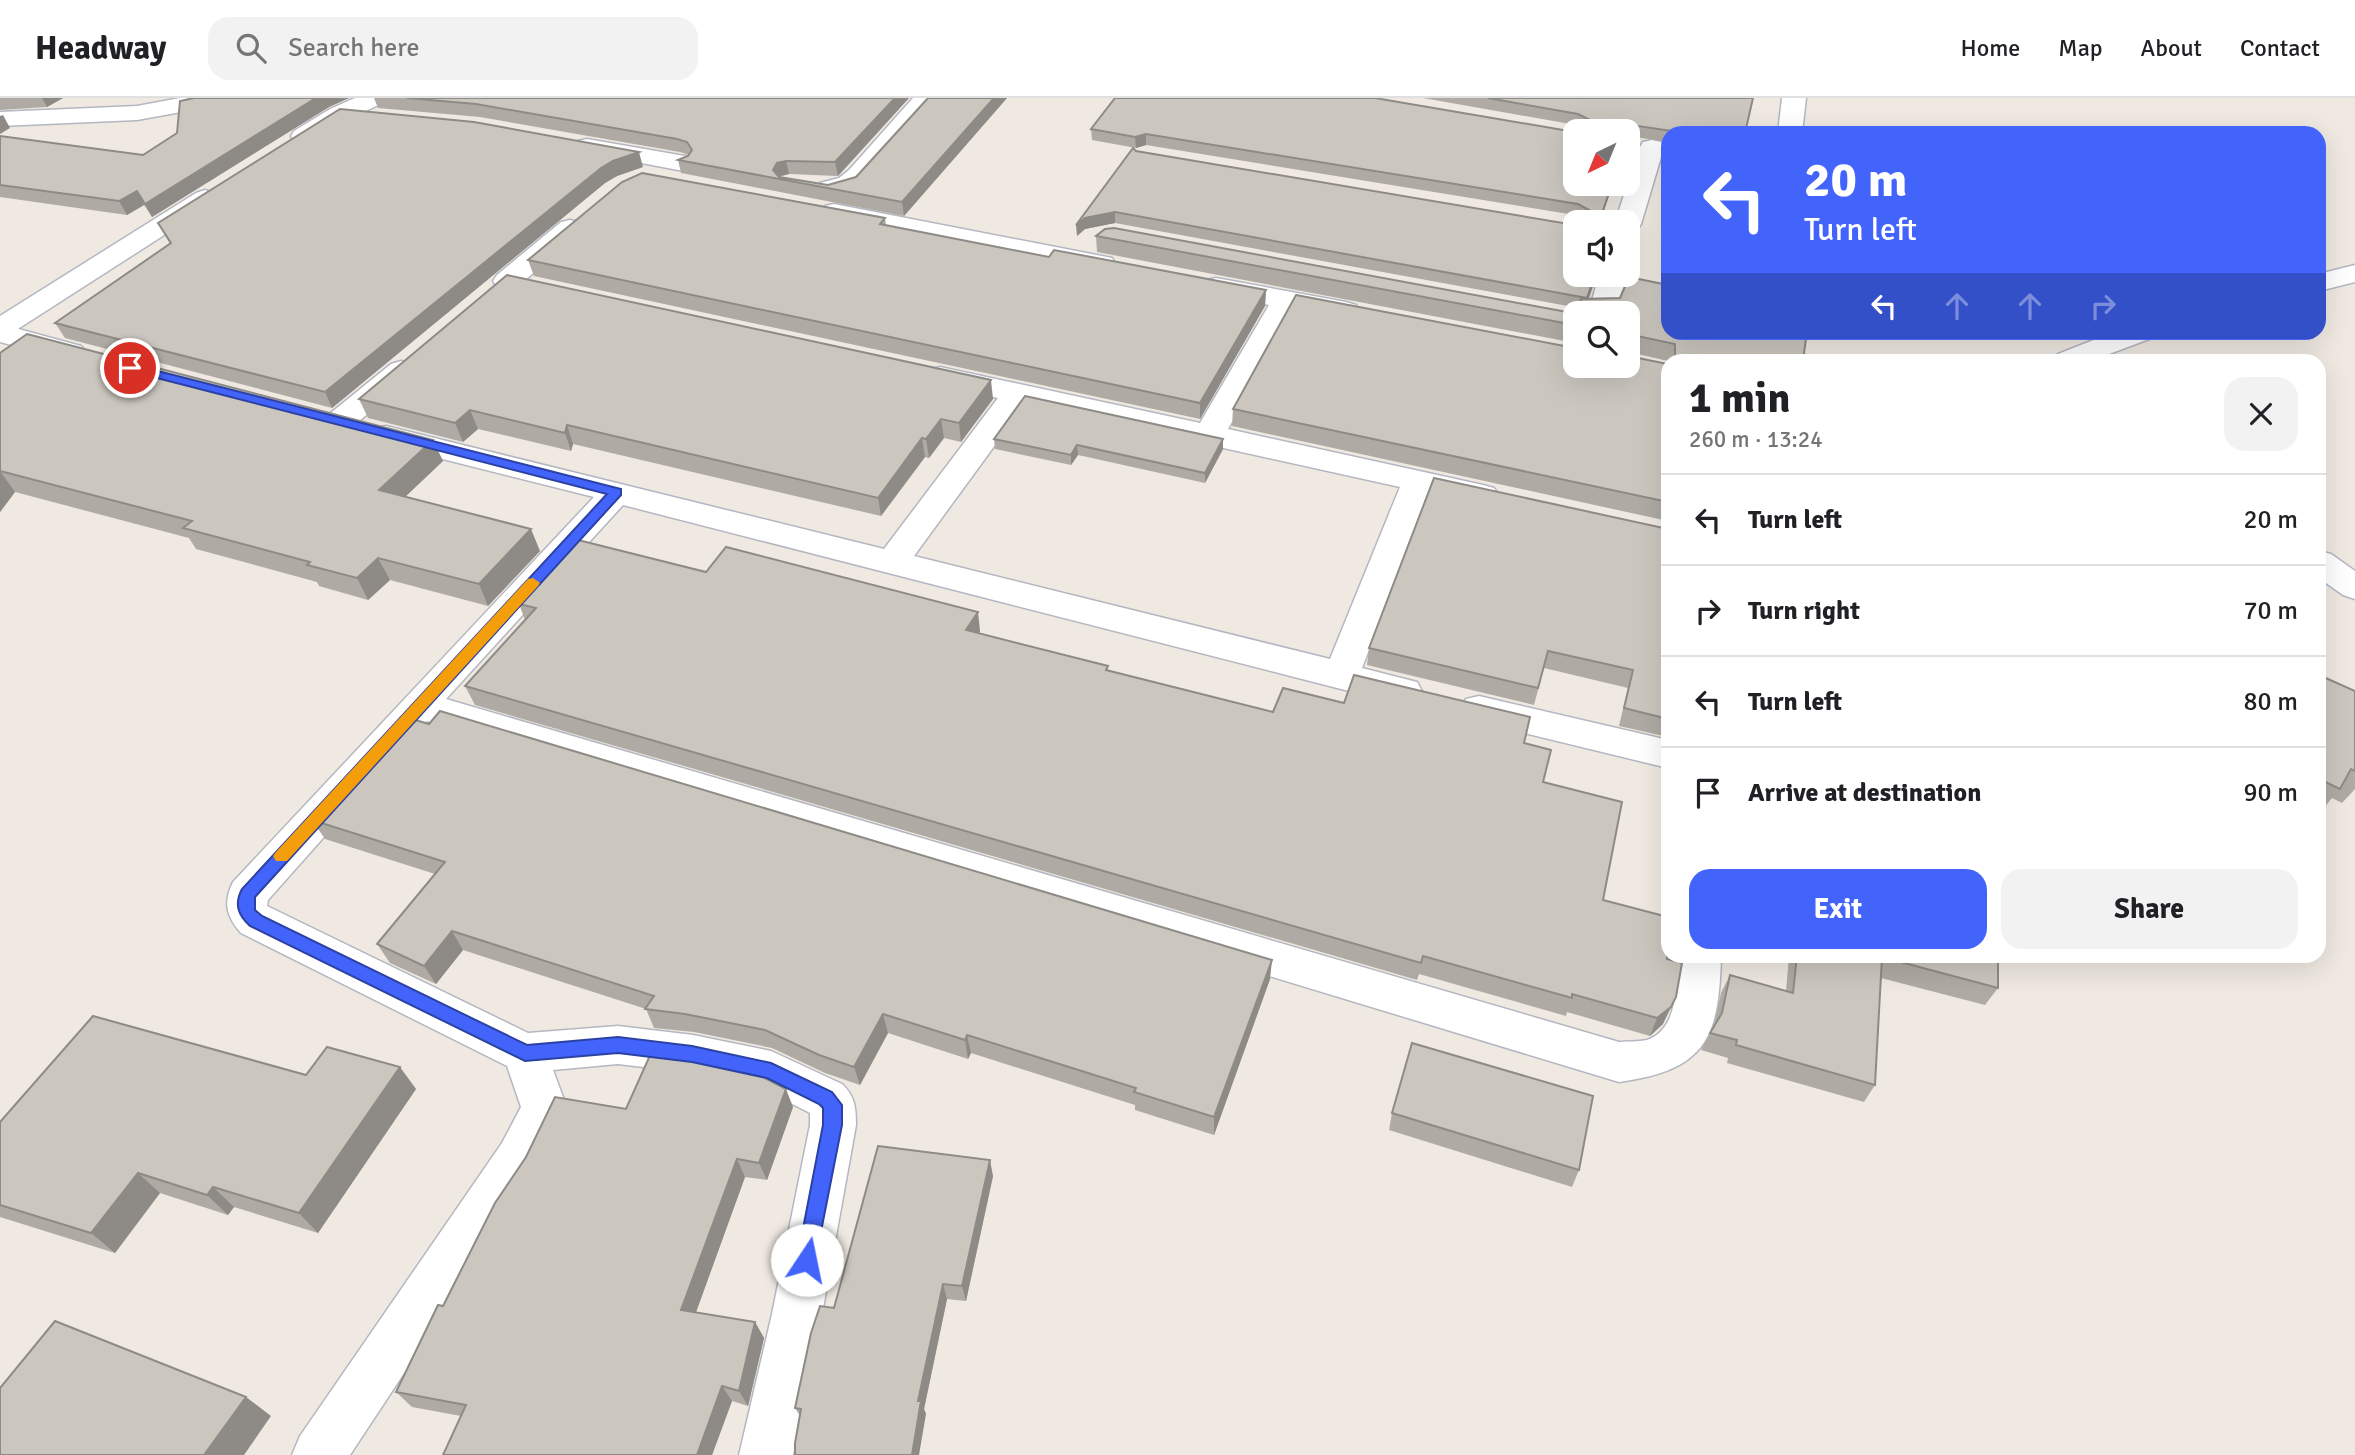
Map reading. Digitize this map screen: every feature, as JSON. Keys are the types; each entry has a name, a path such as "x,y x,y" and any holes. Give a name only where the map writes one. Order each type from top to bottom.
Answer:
{"street":[{"path":"0,119 137,113 220,98"},
{"path":"926,98 848,183 803,196 1125,268"},
{"path":"1791,126 1794,98"},
{"path":"280,151 339,114 383,108"},
{"path":"560,141 761,177"},
{"path":"1632,210 1649,146"},
{"path":"638,178 657,178 738,194"},
{"path":"0,331 221,188"},
{"path":"548,289 497,289 586,214"},
{"path":"1072,258 1088,240 1100,234"},
{"path":"2326,281 2355,273"},
{"path":"1192,281 1365,314"},
{"path":"1209,435 1286,299"},
{"path":"0,331 104,361"},
{"path":"2084,354 2121,340"},
{"path":"423,352 325,420 1341,676 1661,752"},
{"path":"909,369 1510,500"},
{"path":"892,562 1017,393"},
{"path":"1341,676 1418,481"},
{"path":"617,492 248,894 245,904 248,914 256,921 525,1053 618,1045 692,1054 771,1071 826,1098 833,1105 833,1125 766,1455"},
{"path":"2326,567 2355,587"},
{"path":"419,705 1619,1062 1656,1057 1678,1046 1693,1024 1699,963"},
{"path":"319,1455 526,1145 544,1108 525,1053"}],"building":[{"path":"194,98 316,98 145,204 137,191 119,201 0,185 0,136 143,155 177,133 180,101"},
{"path":"407,98 895,98 835,162 786,161 777,163 773,170 779,177 828,185 856,177 928,98 994,98 902,202 678,160 688,156 692,150 687,142 677,139 476,104"},
{"path":"1115,98 1375,98 1563,130 1563,196 1608,196 1603,210 1589,210 1578,204 1146,134 1135,137 1091,129"},
{"path":"1488,98 1753,98 1747,126 1661,126 1661,129 1640,126 1640,119 1588,119 1578,114"},
{"path":"340,109 474,122 639,152 601,168 325,392 55,323 171,243 158,223"},
{"path":"1133,148 1136,151 1563,223 1563,287 1591,287 1587,298 1115,212 1085,218 1076,225"},
{"path":"642,173 885,218 880,224 1049,257 1054,250 1266,290 1200,403 528,260 622,182"},
{"path":"1114,228 1563,311 1563,323 1096,236 1105,229"},
{"path":"507,275 991,380 959,423 941,419 926,439 922,438 878,498 567,425 565,433 470,410 455,423 359,399"},
{"path":"1640,279 1661,284 1661,340 1806,340 1804,354 1675,354 1675,344 1640,336 1640,301 1581,299 1620,298 1625,287 1640,287"},
{"path":"1296,295 1563,346 1563,378 1640,378 1640,358 1661,363 1661,501 1233,409"},
{"path":"27,334 433,440 379,490 531,529 479,584 378,558 357,578 307,565 310,562 183,528 192,521 0,471 0,353"},
{"path":"1025,396 1223,439 1205,473 1077,445 1071,455 994,439"},
{"path":"1434,478 1661,527 1661,717 1624,708 1633,670 1548,651 1538,688 1369,648"},
{"path":"578,540 706,572 726,547 978,612 966,630 1108,666 1106,670 1273,712 1283,688 1344,703 1354,675 1530,717 1524,743 1551,750 1543,782 1622,802 1603,900 1661,915 1661,963 1682,963 1676,997 1671,1007 1657,1018 1572,994 1572,998 1423,956 1421,963 465,686 536,608 519,604 524,598 518,597 570,541 576,543"},
{"path":"2326,678 2355,691 2355,771 2351,769 2340,789 2326,782"},
{"path":"440,711 1272,960 1214,1117 1134,1092 1136,1088 967,1035 965,1040 883,1014 854,1067 819,1055 765,1030 645,1009 654,996 452,931 424,966 377,944 445,862 312,820 405,717 429,724"},
{"path":"1796,963 1882,963 1875,1085 1736,1045 1737,1040 1710,1033 1722,1013 1730,975 1793,993"},
{"path":"1904,963 1998,963 1998,988"},
{"path":"93,1016 306,1075 327,1047 400,1067 299,1213 213,1187 207,1195 138,1173 91,1233 0,1205 0,1122"},
{"path":"1412,1043 1593,1096 1579,1170 1392,1113"},
{"path":"651,1053 684,1057 755,1073 786,1089 759,1163 737,1159 681,1310 755,1322 739,1391 722,1386 697,1455 443,1455 466,1405 396,1392 438,1305 443,1306 495,1203 526,1157 555,1097 626,1109"},
{"path":"878,1146 990,1160 962,1286 943,1284 918,1401 921,1401 912,1455 795,1455 801,1409 795,1408 811,1333 820,1306 834,1308"},
{"path":"55,1321 246,1397 204,1455 0,1455 0,1388"}],"slow traffic":[{"path":"282,856 533,583"}],"route":[{"path":"130,368 617,492 248,894 245,904 248,914 256,921 525,1053 618,1045 692,1054 771,1071 826,1098 833,1105 833,1125 807,1260"}]}
